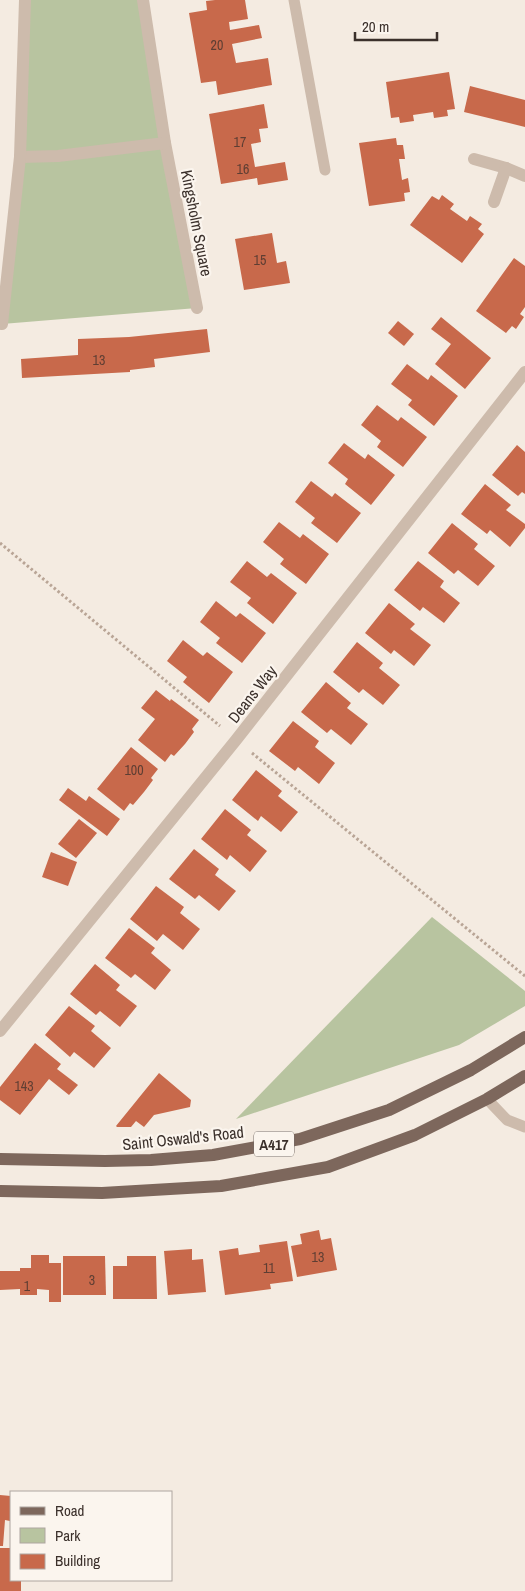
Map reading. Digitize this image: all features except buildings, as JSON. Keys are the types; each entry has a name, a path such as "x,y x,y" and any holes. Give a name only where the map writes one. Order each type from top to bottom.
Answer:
{"main road":[{"name":"Saint Oswald's Road","path":"0,1158 105,1161 151,1160 213,1155 300,1139 389,1110 471,1070 525,1037"},
{"name":"A417","path":"0,1192 102,1193 220,1186 328,1167 415,1135 487,1099 525,1076"}],"street":[{"path":"2,324 20,158 25,0"},
{"name":"Kingsholm Square","path":"143,0 165,143 197,308"},
{"path":"20,158 58,156 165,143"},
{"path":"474,159 506,168 525,176"},
{"path":"494,202 506,168"},
{"name":"Deans Way","path":"0,1031 236,740 525,372"}],"lane":[{"path":"294,0 325,170"},
{"path":"487,1099 506,1120 525,1127"}],"path":[{"path":"0,543 236,740 525,976"}],"green space":[{"path":"25,0 143,0 197,308 2,324 20,158"},
{"path":"432,917 525,991 525,1006 459,1045 236,1119"}]}
